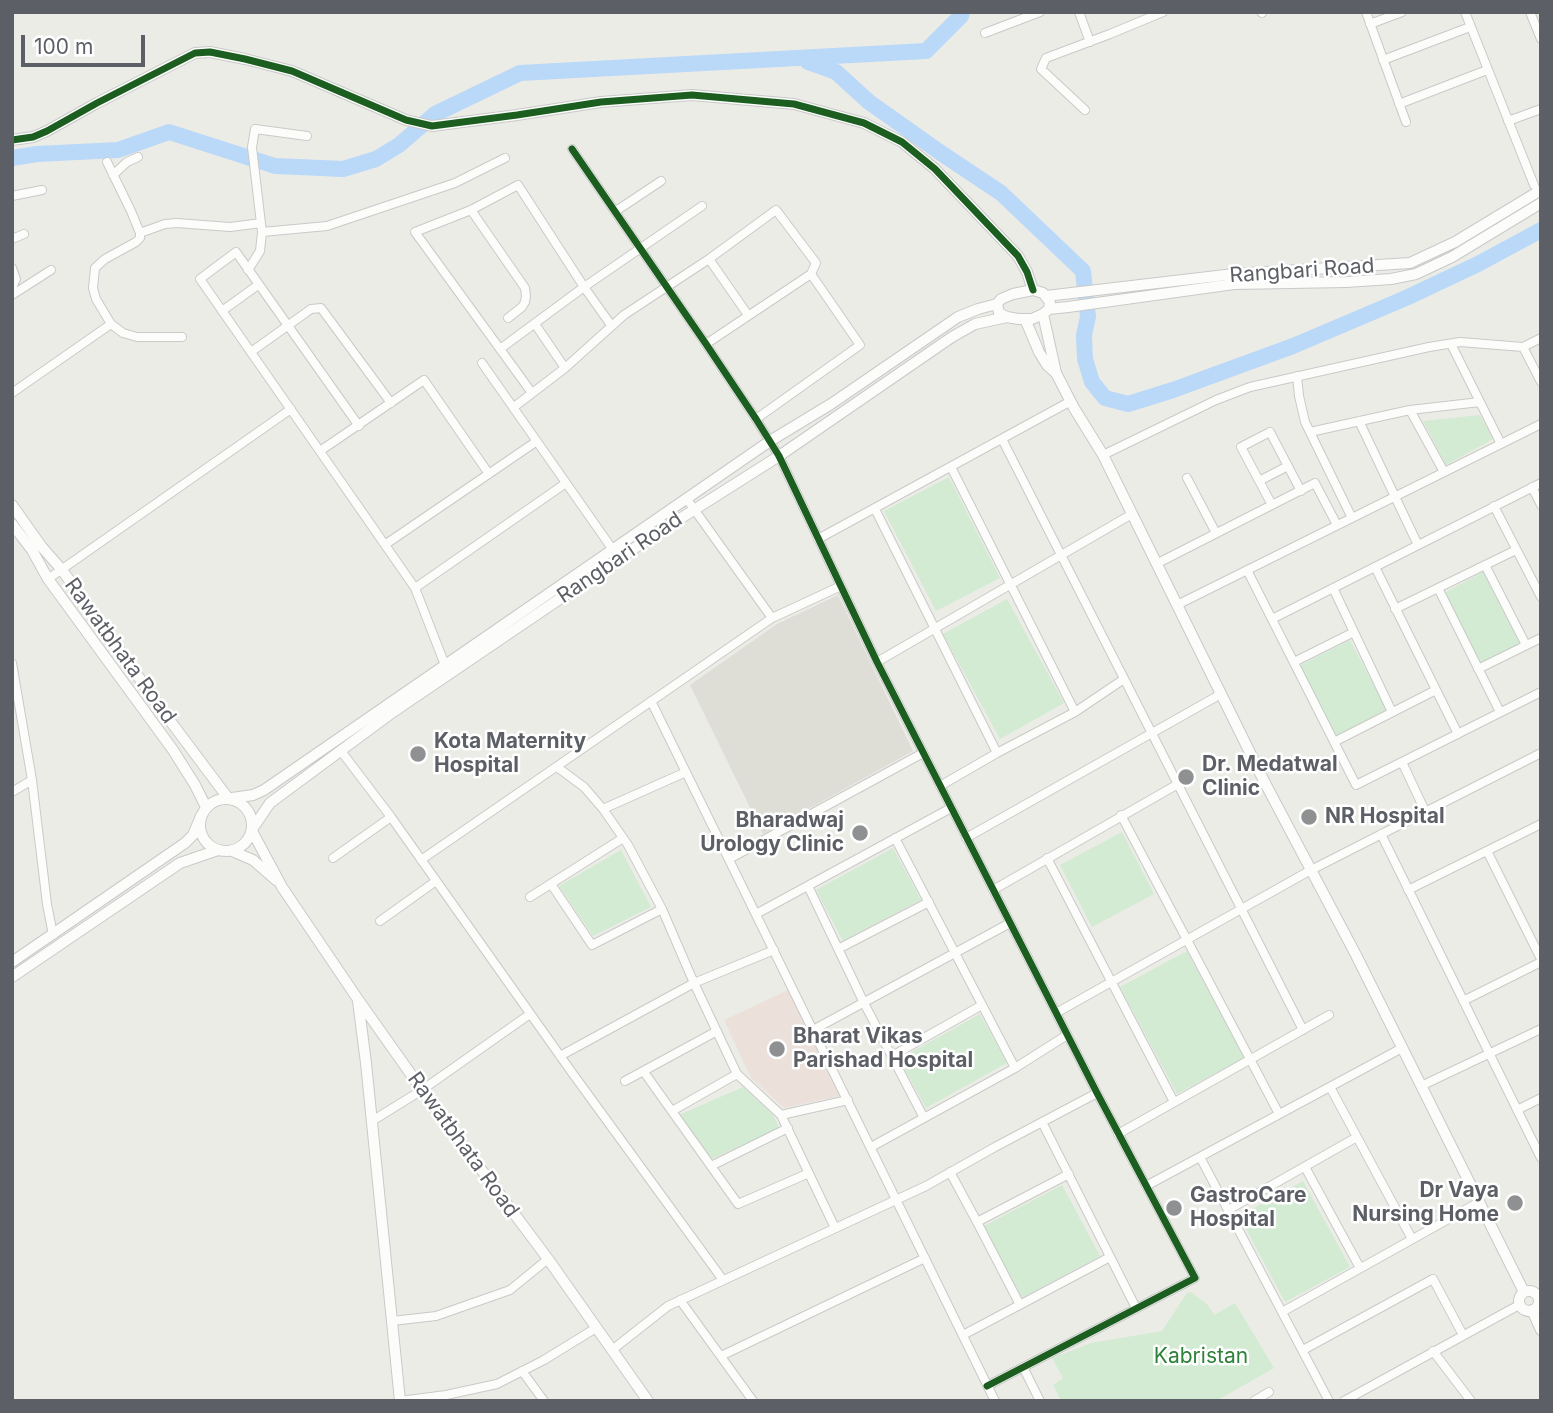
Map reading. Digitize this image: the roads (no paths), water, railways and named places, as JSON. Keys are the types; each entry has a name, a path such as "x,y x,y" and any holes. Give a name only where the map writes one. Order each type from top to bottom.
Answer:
{"street":[{"path":"985,33 1040,12"},
{"path":"1079,12 1090,42"},
{"path":"1084,110 1041,69 1046,58 1152,14 1163,12"},
{"path":"1366,12 1406,122"},
{"path":"1370,24 1402,12"},
{"path":"1465,12 1537,188"},
{"path":"1530,12 1541,39"},
{"path":"1383,60 1470,27"},
{"path":"12,141 47,131 195,53 210,52 292,71 406,120 432,126 600,102 692,94 793,104 864,124 902,142 935,169 1018,256 1033,290 1043,293 1050,302 1046,312 1056,373 1103,455 1265,783 1524,1292"},
{"path":"1399,104 1487,70"},
{"path":"1508,121 1541,109"},
{"path":"248,270 260,251 262,227 252,146 255,130 307,136"},
{"path":"572,149 757,419 779,456 923,753 1118,1134 1195,1278 987,1386"},
{"path":"113,175 128,162 138,158"},
{"path":"140,233 165,224 177,223 230,227 327,226 455,183 505,158"},
{"path":"107,162 140,238 95,268 93,288 96,299 111,324 123,333 137,337 182,337"},
{"path":"616,211 661,181"},
{"path":"532,393 415,232 471,210 518,185 611,325"},
{"name":"Rangbari Road","path":"252,830 270,803 436,683 645,541 779,456 975,324 1007,317 1032,318 1110,295 1234,274 1410,263 1455,242 1537,188"},
{"path":"12,196 42,190"},
{"name":"Rangbari Road","path":"1046,296 1110,295 1264,282 1391,279 1416,274 1452,257 1541,203"},
{"path":"500,349 702,206"},
{"path":"471,210 524,288 526,296 522,307 508,318"},
{"path":"514,407 565,368 611,325 776,210 816,263 811,274 706,344"},
{"path":"12,239 24,234"},
{"path":"359,426 236,252 201,279 415,588 445,665"},
{"path":"709,259 748,315"},
{"path":"12,268 16,279 12,288"},
{"path":"12,295 51,270"},
{"path":"757,419 860,345 811,274"},
{"path":"222,311 258,285"},
{"name":"Rangbari Road","path":"230,798 253,795 264,790 686,498 958,317 997,304 1013,294 1033,290"},
{"path":"997,304 999,313 1007,317"},
{"path":"251,352 312,309 321,308 391,403"},
{"path":"1025,319 1047,365 1056,373"},
{"path":"12,393 111,324"},
{"path":"535,324 565,368"},
{"path":"1103,455 1216,400 1250,387 1460,342 1523,347 1541,338"},
{"path":"1451,344 1502,444"},
{"path":"1523,347 1541,383"},
{"path":"482,363 614,550"},
{"path":"1297,376 1305,422 1352,518"},
{"path":"320,451 424,380 489,474"},
{"path":"818,539 1071,401"},
{"path":"1310,432 1410,410 1480,402"},
{"path":"48,579 291,409"},
{"path":"1410,410 1444,472"},
{"path":"1359,421 1418,545"},
{"path":"1177,605 1541,424"},
{"path":"1272,505 1241,447 1270,432 1301,491"},
{"path":"1002,439 1303,1030"},
{"path":"386,544 537,441"},
{"path":"1259,481 1287,466"},
{"path":"951,467 1075,712"},
{"path":"1187,478 1216,533"},
{"path":"415,588 566,483"},
{"path":"1156,564 1315,483 1337,526"},
{"path":"1272,619 1541,483"},
{"path":"1532,487 1541,505"},
{"path":"686,498 772,618"},
{"name":"Rawatbhata Road","path":"12,505 230,798"},
{"path":"1494,506 1541,597"},
{"path":"875,509 997,753"},
{"path":"877,662 1132,514"},
{"name":"Rawatbhata Road","path":"12,524 195,785 203,812"},
{"path":"1395,609 1516,550"},
{"path":"1485,565 1526,645"},
{"path":"1374,567 1458,734"},
{"path":"1247,570 1356,785 1541,692"},
{"path":"421,860 772,618 841,586"},
{"path":"1333,588 1392,712"},
{"path":"1438,588 1500,712"},
{"path":"1294,662 1354,632"},
{"path":"1478,669 1541,638"},
{"path":"13,667 32,780 53,935"},
{"path":"940,786 1075,712 1124,679"},
{"path":"1334,742 1436,691"},
{"path":"967,838 1221,694"},
{"path":"651,701 995,1401"},
{"path":"341,751 723,1280"},
{"path":"729,859 923,753"},
{"path":"1056,1013 1311,870 1541,753"},
{"path":"1402,762 1425,811"},
{"path":"557,767 584,787 624,838 662,909 737,1074 781,1115 835,1228"},
{"path":"603,809 686,772"},
{"path":"12,792 32,780"},
{"path":"993,890 1178,784"},
{"path":"193,835 196,817 195,785"},
{"path":"203,812 193,835 185,843 74,927 16,974 13,962 53,935 74,927 180,863 218,850 232,851 244,844 252,830 250,813 239,801 230,798 218,799 203,812"},
{"path":"756,914 951,808"},
{"path":"203,812 201,833 205,840 218,850"},
{"path":"1121,815 1279,1114"},
{"path":"333,858 391,817"},
{"path":"1408,890 1539,828"},
{"name":"Rawatbhata Road","path":"252,830 282,887 358,998 648,1401"},
{"path":"1381,834 1541,1158"},
{"path":"530,897 624,838"},
{"path":"895,838 1015,1068"},
{"name":"Rawatbhata Road","path":"232,851 253,860 282,887"},
{"path":"1463,1001 1541,960 1487,851"},
{"path":"172,853 180,863"},
{"path":"1047,858 1174,1102"},
{"path":"380,921 436,881"},
{"path":"551,884 592,945 662,909"},
{"path":"808,886 864,1003 924,1118"},
{"path":"838,949 929,902"},
{"path":"813,1030 1010,923"},
{"path":"560,1056 694,983 774,950"},
{"path":"358,998 400,1401 497,1384 544,1360 596,1328"},
{"path":"892,1056 982,1005"},
{"path":"372,1121 422,1090 530,1014"},
{"path":"1118,1134 1329,1015"},
{"path":"1421,1086 1541,1028"},
{"path":"625,1081 717,1031"},
{"path":"871,1147 1015,1068 1067,1035"},
{"path":"1146,1186 1402,1048"},
{"path":"644,1072 738,1204 809,1173"},
{"path":"672,1111 737,1074"},
{"path":"1330,1087 1412,1240"},
{"path":"612,1350 668,1306 926,1186 1097,1093"},
{"path":"1517,1110 1541,1098"},
{"path":"781,1115 848,1100"},
{"path":"1042,1122 1136,1308"},
{"path":"711,1166 788,1128"},
{"path":"1228,1210 1357,1137"},
{"path":"1200,1157 1329,1401"},
{"path":"1305,1167 1360,1268"},
{"path":"950,1172 1020,1305"},
{"path":"977,1222 1069,1174"},
{"path":"1282,1312 1479,1202"},
{"path":"963,1335 1110,1256"},
{"path":"721,1356 925,1258"},
{"path":"392,1321 436,1316 510,1290 548,1259"},
{"path":"1303,1350 1433,1279 1463,1335"},
{"path":"1532,1291 1539,1296 1538,1304 1532,1310 1525,1310 1519,1305 1519,1298 1524,1292 1532,1291"},
{"path":"680,1300 753,1401"},
{"path":"1344,1401 1519,1305"},
{"path":"1532,1310 1541,1330"},
{"path":"1433,1351 1471,1401"},
{"path":"1023,1367 1040,1401"},
{"path":"522,1371 544,1401"},
{"path":"1254,1401 1269,1392"}],"waterway":[{"path":"12,158 37,154 118,150 169,132 275,166 343,169 376,159 399,145 435,114 520,73 926,51 962,12"},
{"path":"808,62 836,72 869,102 1001,193 1083,271 1088,317 1084,335 1085,359 1092,382 1105,398 1128,404 1293,346 1406,298 1541,230"}],"place":[{"name":"Kota Maternity Hospital","path":"418,754"},
{"name":"Dr. Medatwal Clinic","path":"1186,777"},
{"name":"NR Hospital","path":"1309,817"},
{"name":"Bharadwaj Urology Clinic","path":"860,833"},
{"name":"Bharat Vikas Parishad Hospital","path":"777,1049"},
{"name":"Dr Vaya Nursing Home","path":"1515,1203"},
{"name":"GastroCare Hospital","path":"1174,1208"}],"park label":[{"name":"Kabristan","path":"1201,1357"}]}
